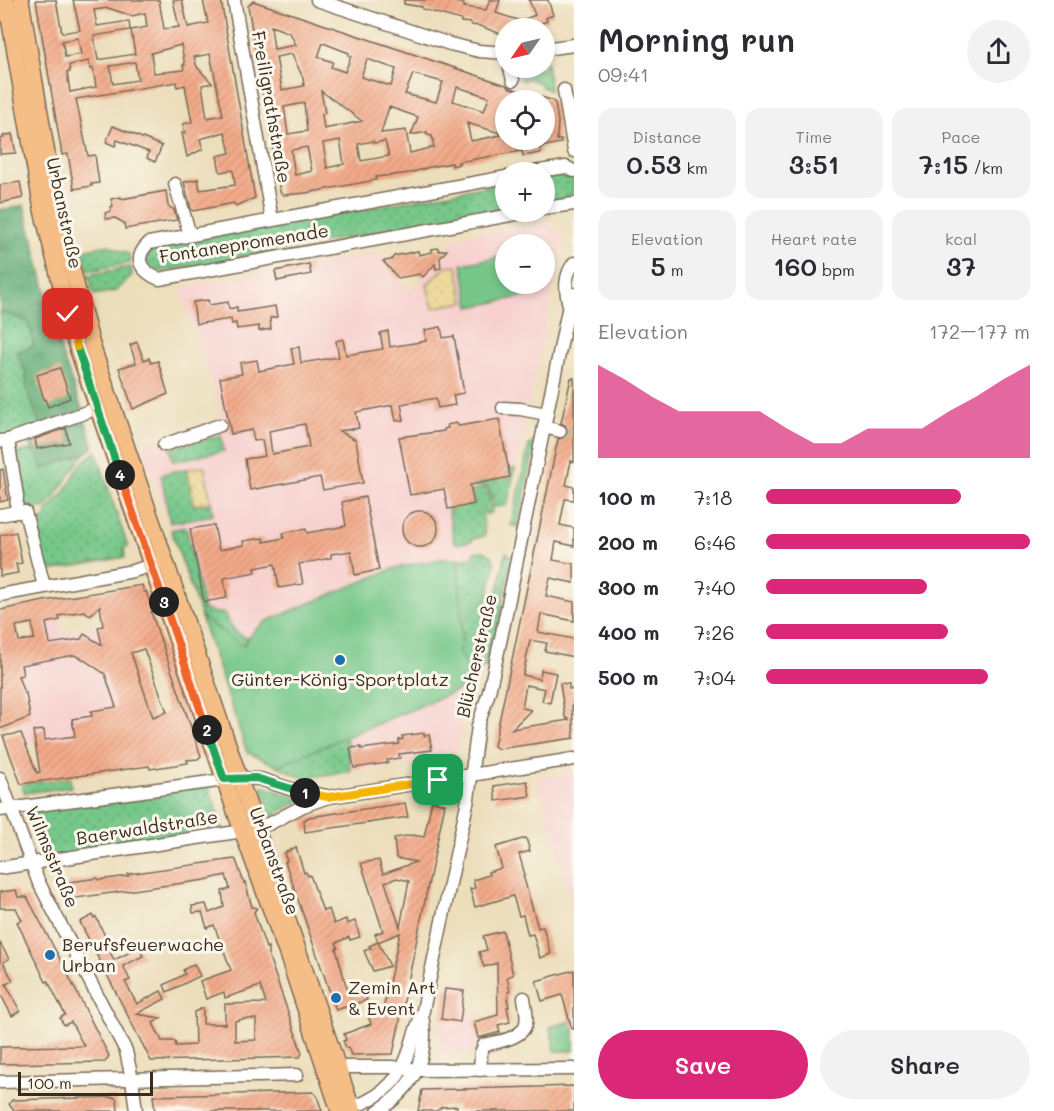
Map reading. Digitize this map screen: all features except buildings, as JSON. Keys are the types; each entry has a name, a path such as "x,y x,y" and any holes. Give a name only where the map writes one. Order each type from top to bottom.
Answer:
{"main road":[{"name":"Urbanstraße","path":"6,0 37,185 92,345 145,524"},
{"name":"Urbanstraße","path":"21,0 52,190 55,235 75,342 98,408 145,524 208,706 240,778 250,829"},
{"name":"Urbanstraße","path":"208,706 224,779 250,829 347,1110"},
{"name":"Urbanstraße","path":"324,1046 338,1066 347,1110"}],"street":[{"name":"Freiligrathstraße","path":"234,0 272,220"},
{"path":"317,0 450,44 495,52"},
{"path":"555,48 574,45"},
{"path":"564,90 574,151"},
{"path":"555,168 570,168 574,171"},
{"name":"Fontanepromenade","path":"495,179 149,243 140,257 147,274 159,279 495,218"},
{"path":"175,184 190,235"},
{"path":"555,207 574,204"},
{"name":"Blücherstraße","path":"347,1110 387,1090 402,1068 414,1031 422,1015 468,800 478,726 501,638 572,300 565,290 566,280 574,263"},
{"path":"16,512 16,496 4,440 98,408"},
{"path":"503,408 520,408 547,414"},
{"path":"164,445 220,425"},
{"path":"544,427 560,430"},
{"path":"0,515 25,512 44,586"},
{"path":"0,595 133,571 159,563"},
{"name":"Baerwaldstraße","path":"0,868 250,829 328,797 574,759"},
{"name":"Wilmsstraße","path":"0,778 6,810 38,880 126,1051 136,1111"},
{"name":"Baerwaldstraße","path":"6,810 240,778 260,779 297,791 328,797"},
{"path":"480,1070 484,1045 514,1037 524,1030 526,1023 524,998"},
{"name":"Blücherstraße","path":"378,1111 394,1107 418,1070 425,1033 422,1015"},
{"path":"338,1066 418,1070 574,1069"},
{"path":"0,1082 297,1075"}],"shaded area":[{"path":"549,222 564,237 555,280 555,234 495,234 495,294 552,294 509,499 481,504 486,533 484,536 472,539 475,556 458,560 446,558 381,573 267,621 243,647 201,617 142,446 223,416 180,288 375,253 411,291 457,237"},
{"path":"56,601 62,633 103,626 140,705 92,711 92,716 72,719 75,736 26,743 17,722 30,717 17,642 43,637 40,602"},
{"path":"470,685 455,756 351,771 346,737"},
{"path":"574,773 574,911 537,779"},
{"path":"446,983 469,985 467,1008 472,1014 479,1053 444,1053 438,1046"}],"green space":[{"path":"526,78 549,78 550,90 541,87 542,84"},
{"path":"565,173 573,178 573,194 567,198 555,200 555,174"},
{"path":"495,185 495,211 160,272 150,269 147,262 148,254 156,247"},
{"path":"24,205 61,352 82,410 40,425 27,391 26,373 17,352 33,346 30,327 27,321 0,312 0,209"},
{"path":"29,225 61,352 82,410 0,439 0,232"},
{"path":"108,245 129,254 130,263 88,271 83,250"},
{"path":"495,258 495,294 532,295 470,307 462,264"},
{"path":"131,267 132,275 116,291 94,295 89,275"},
{"path":"84,417 94,447 86,453 42,469 36,450 31,451 29,440 35,438 38,449 69,443 65,424"},
{"path":"221,435 224,451 173,461 170,448"},
{"path":"536,441 518,527 511,525 529,445"},
{"path":"36,449 42,469 86,453 51,502 45,508 36,509 35,516 29,521 30,506 21,509 13,454"},
{"path":"96,451 128,547 124,549 125,557 44,572 33,525 37,519 46,518 47,511 64,493 81,464"},
{"path":"515,468 508,503 505,506 494,507 489,487 473,486 473,484 510,478 509,471"},
{"path":"187,469 194,505 211,502 213,515 170,523 161,474"},
{"path":"486,488 492,512 486,515 485,511 482,512 484,536 457,544 454,541 448,509 474,504 471,491"},
{"path":"186,527 204,611 224,613 236,632 248,638 244,644 243,738 171,530"},
{"path":"484,551 492,556 495,564 470,685 346,736 351,771 303,778 247,752 245,744 461,648 458,559 475,556 474,552"},
{"path":"506,552 512,557 490,666 481,669"},
{"name":"Günter-König-Sportplatz","path":"446,558 458,560 462,631 461,648 458,650 468,671 465,673 470,685 277,766 247,752 201,617 243,646 254,631 267,621 395,568"},
{"path":"70,777 71,787 25,793 21,784"},
{"path":"208,784 224,832 50,858 31,809"},
{"path":"261,786 297,797 299,801 272,817"},
{"path":"574,1020 574,1051 555,1051 550,1027"}],"sand":[{"path":"457,265 464,302 433,308 427,284 447,266"},
{"path":"204,466 211,502 194,505 187,469"}],"tunnel":[{"path":"560,431 574,434"}],"place":[{"name":"Günter-König-Sportplatz","path":"340,660"},
{"name":"Berufsfeuerwache Urban","path":"50,955"},
{"name":"Zemin Art & Event","path":"336,998"}],"route":[{"path":"68,314 81,360 224,779 256,778 297,791 328,797 438,780"}]}
